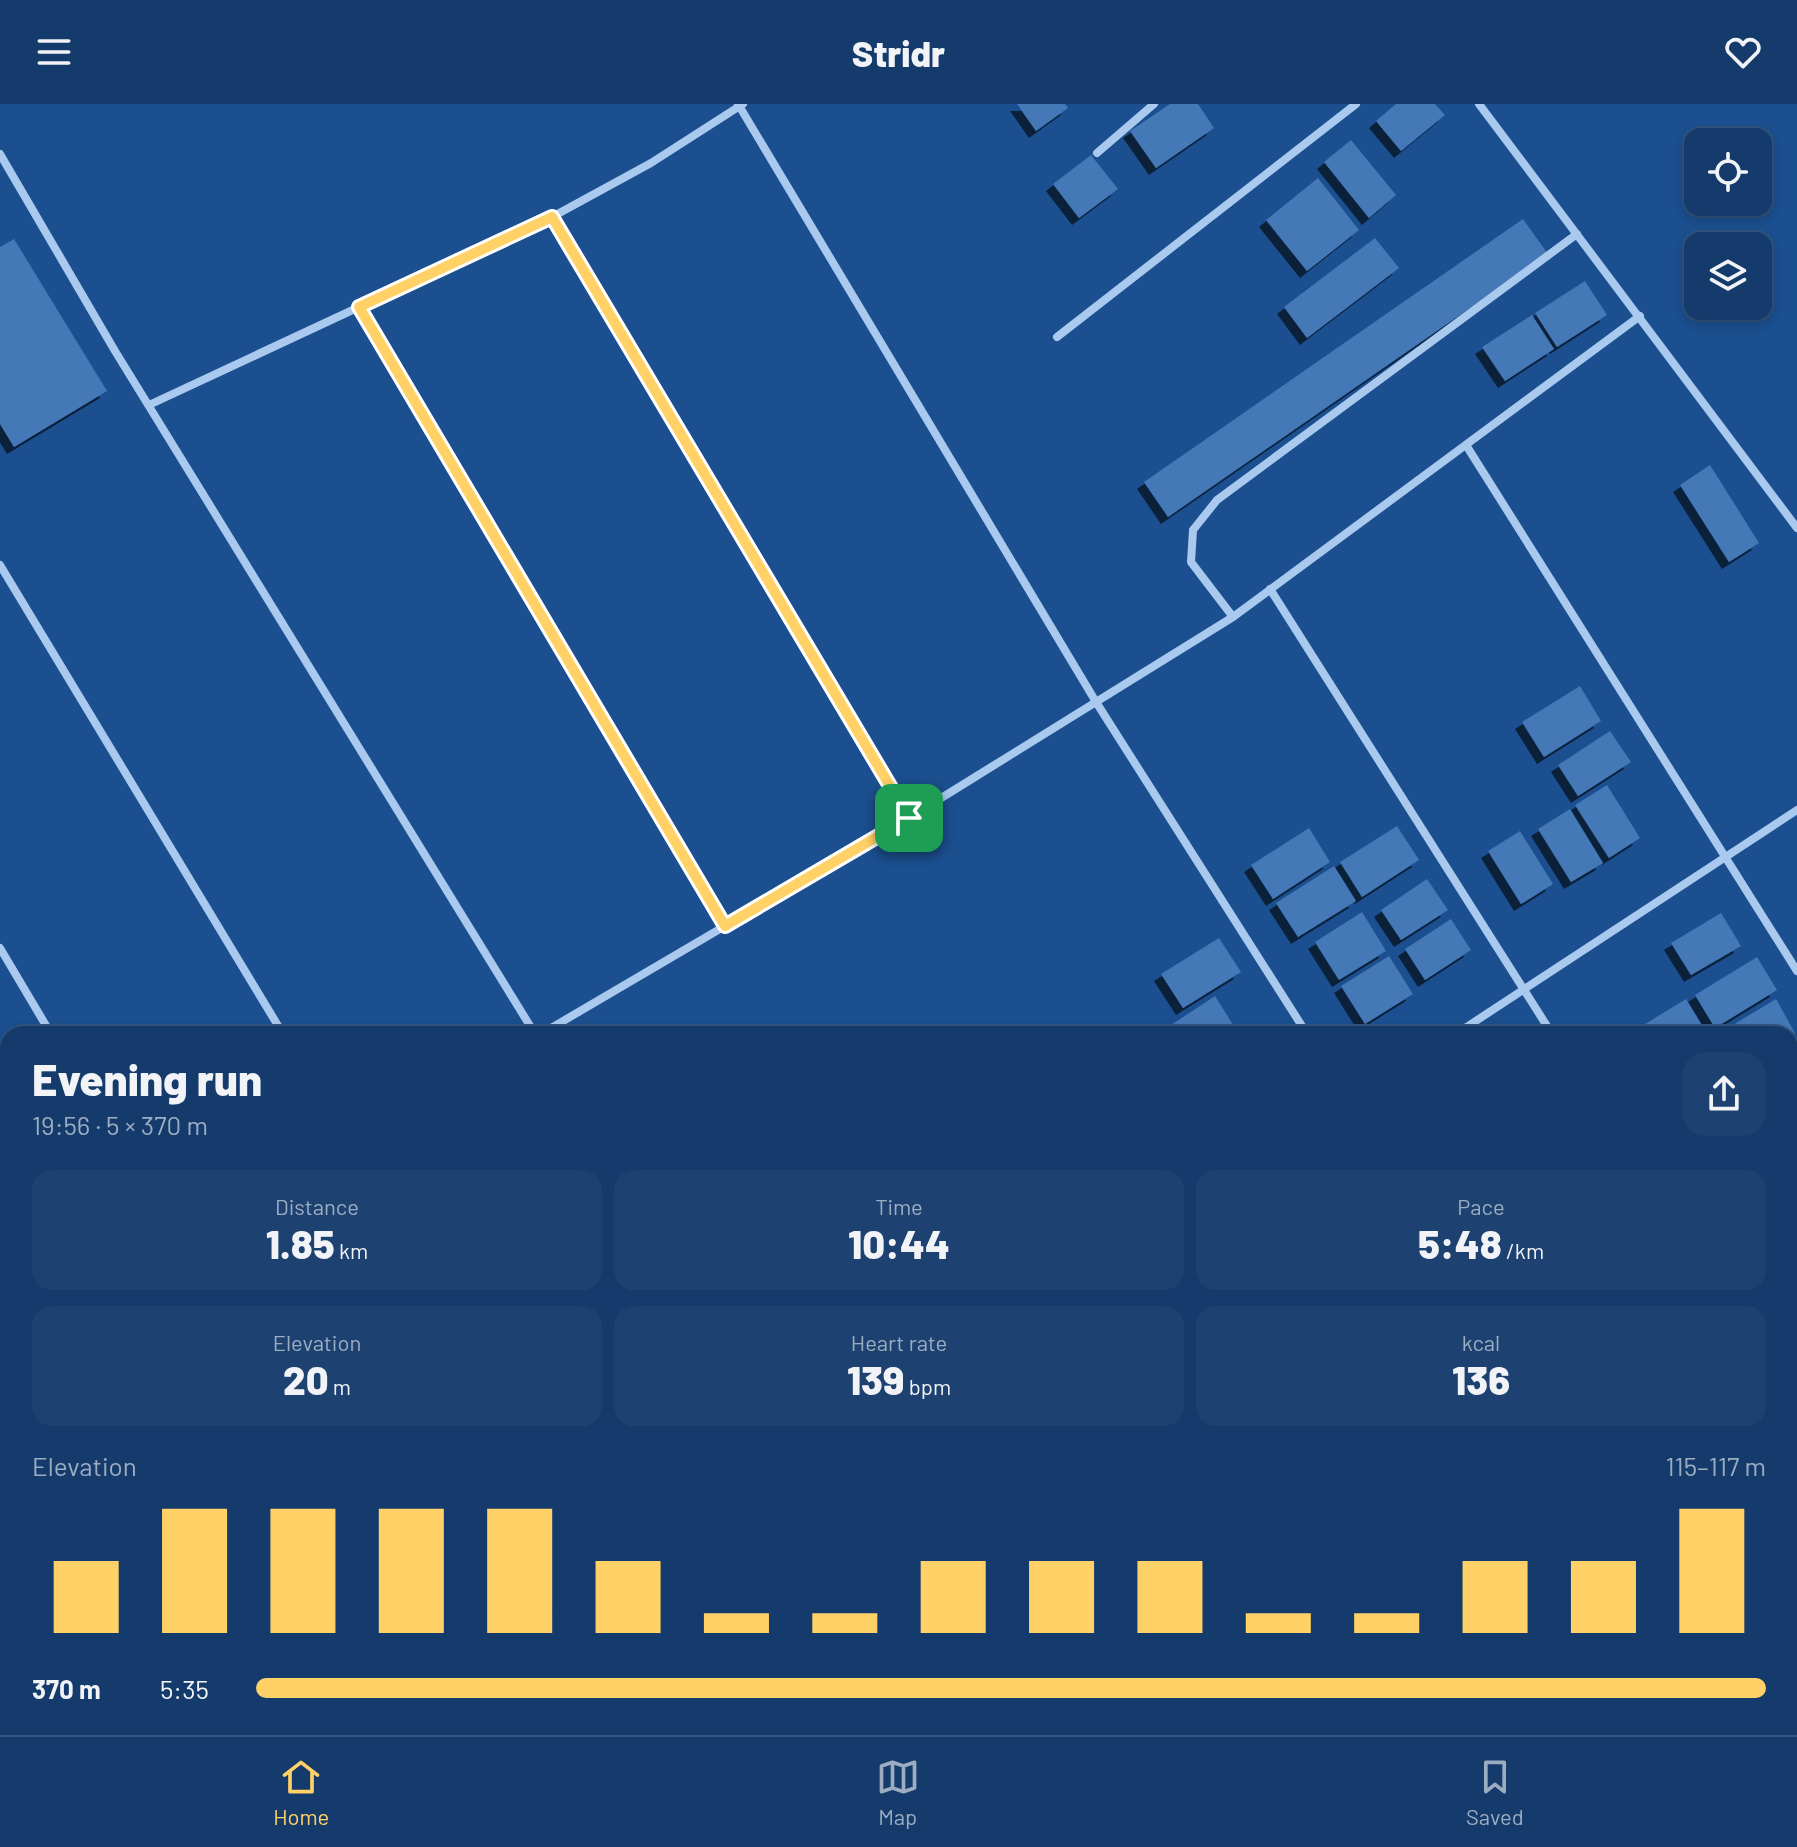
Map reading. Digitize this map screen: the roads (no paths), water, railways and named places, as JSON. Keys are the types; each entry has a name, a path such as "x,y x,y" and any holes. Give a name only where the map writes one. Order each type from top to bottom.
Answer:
{"street":[{"path":"1097,153 1154,104"},
{"path":"1057,337 1356,104"},
{"path":"1479,104 1797,528"},
{"path":"149,405 552,217 651,163 740,105 1096,702 1302,1026"},
{"path":"0,154 149,405 530,1026"},
{"path":"552,217 909,818"},
{"path":"1233,617 1191,562 1193,530 1217,500 1577,234"},
{"path":"359,307 725,926"},
{"path":"555,1026 909,818 1233,617 1640,316"},
{"path":"1466,445 1797,971"},
{"path":"0,565 278,1026"},
{"path":"1270,589 1547,1026"},
{"path":"1469,1026 1797,810"},
{"path":"0,948 46,1026"}]}
